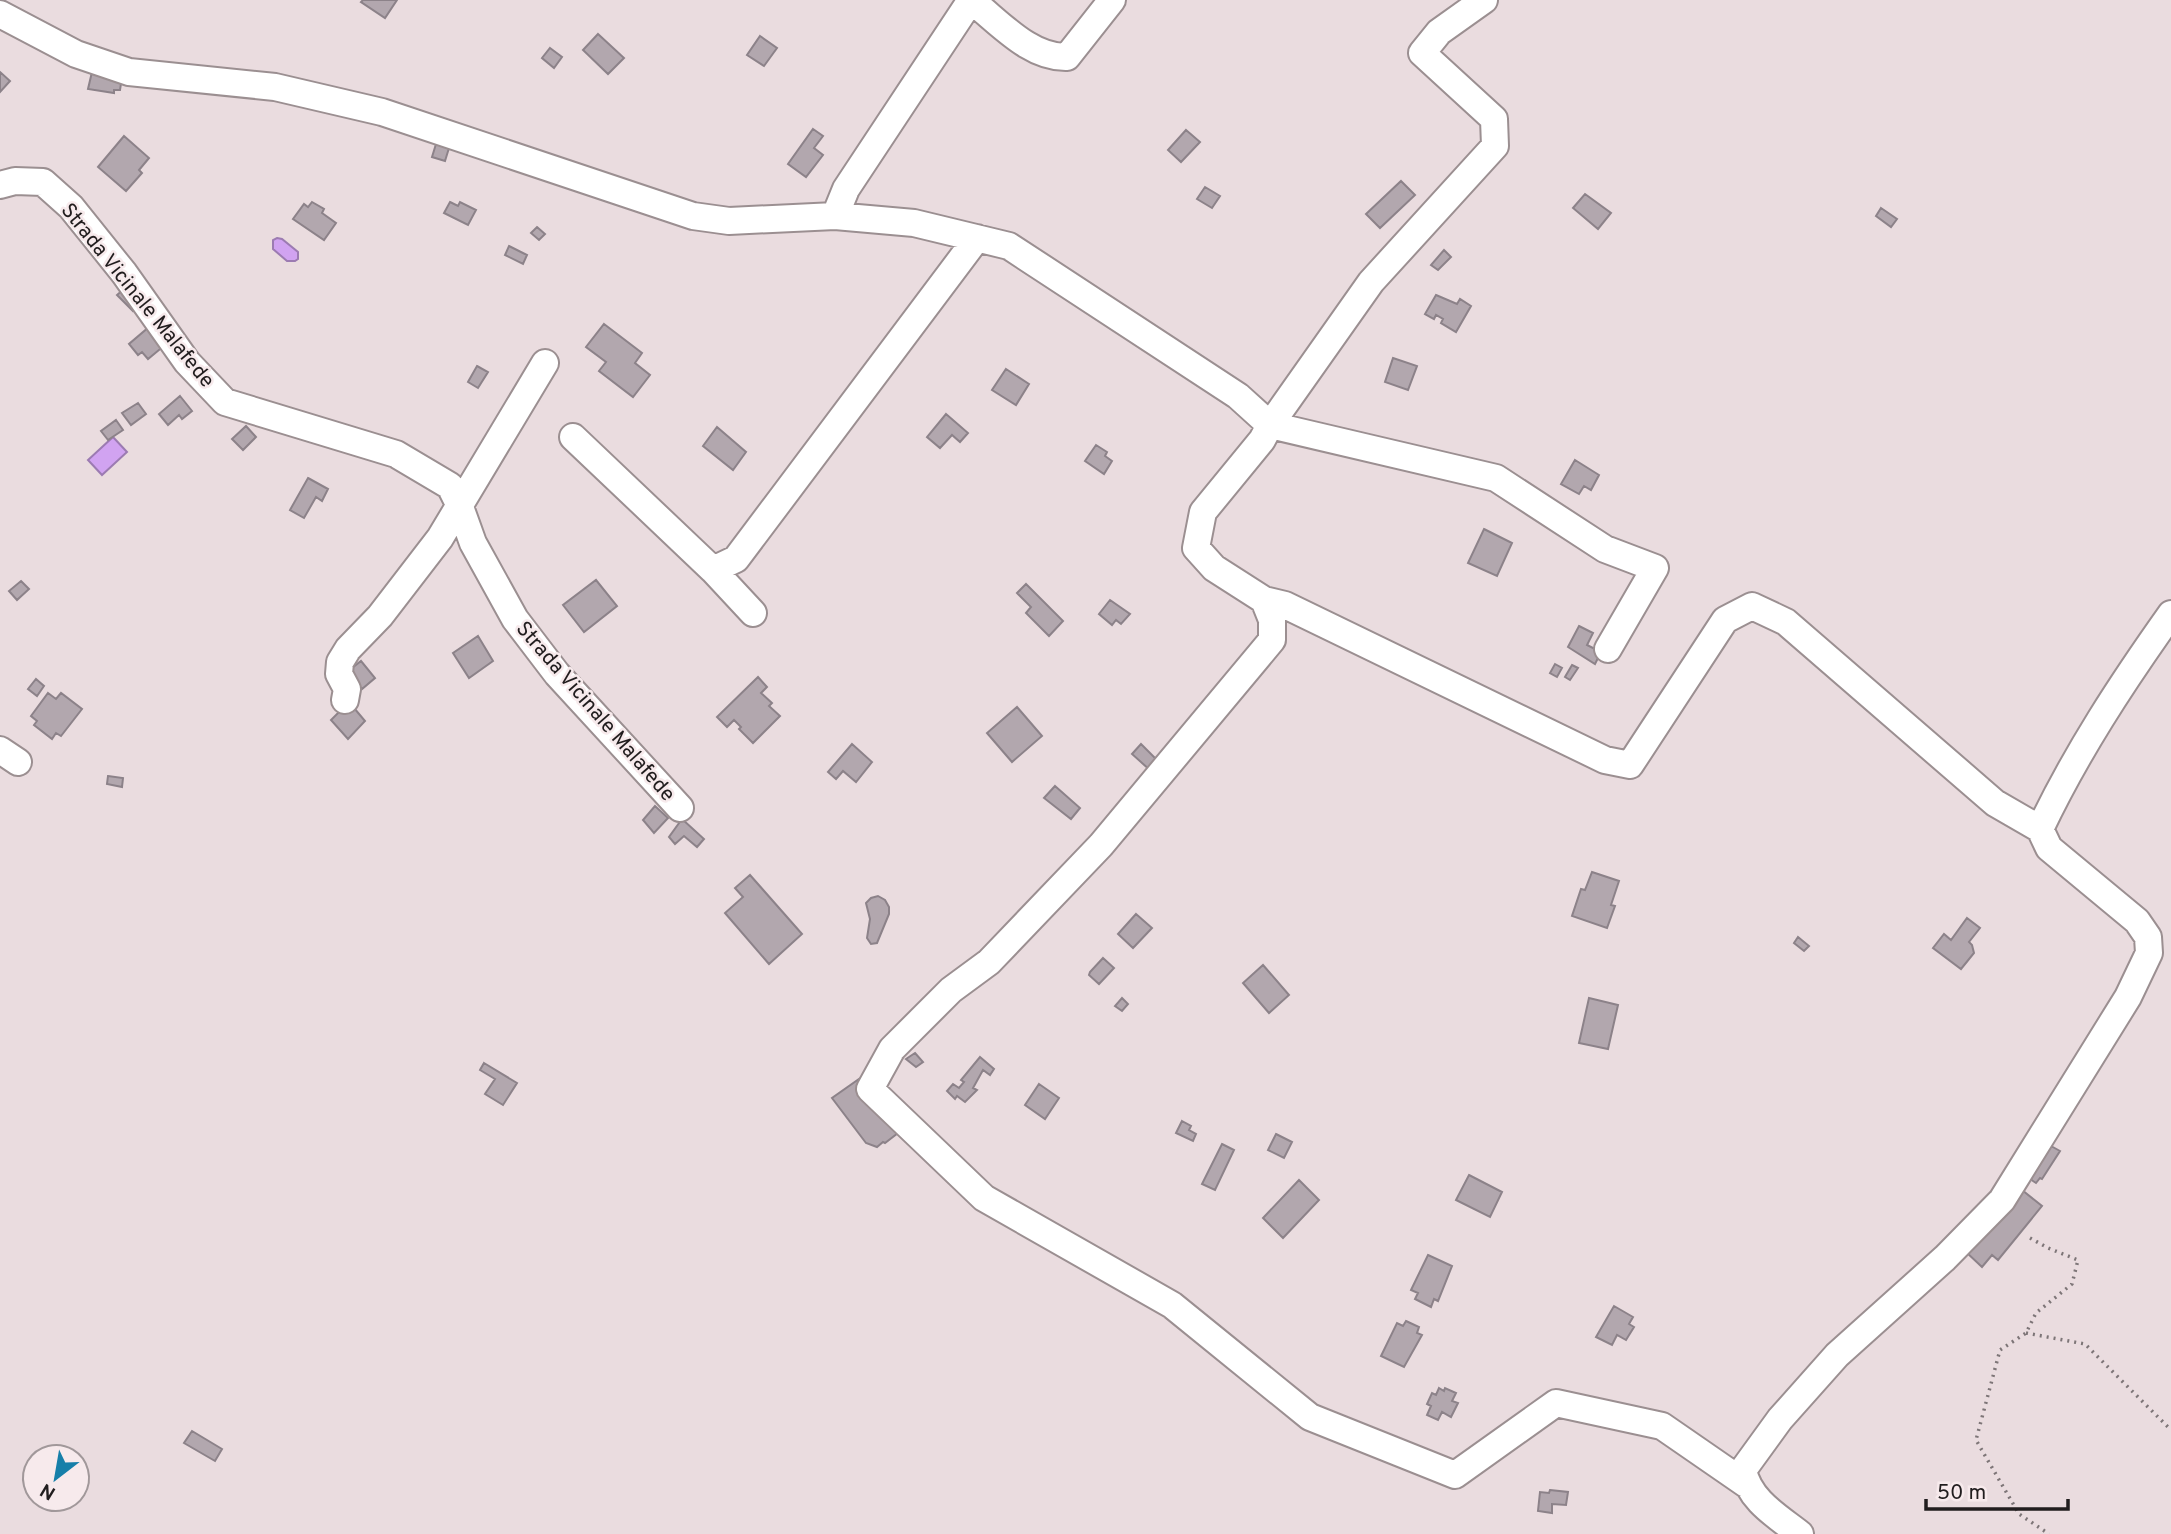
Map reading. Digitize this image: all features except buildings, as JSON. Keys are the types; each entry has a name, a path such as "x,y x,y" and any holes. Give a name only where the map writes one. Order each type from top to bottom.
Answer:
{"street":[{"path":"835,216 846,189 972,1 1031,48 1052,57 1067,57 1112,0"},
{"path":"1484,0 1438,32 1422,53 1494,119 1495,146 1371,282 1262,440 1203,512 1196,548 1214,568 1264,600 1285,605 1605,760 1630,765 1725,620 1752,606 1786,622 1995,803 2040,829 2049,848 2160,940 2149,953 2128,997 2002,1200 1945,1258 1837,1355 1780,1419 1743,1470 1746,1484"},
{"path":"0,14 76,54 129,72 275,87 382,112 693,216 729,221 835,216 914,223 1009,246 1238,396 1270,425 1496,478 1605,549 1656,568 1608,649"},
{"name":"Strada Vicinale Malafede","path":"0,185 15,181 43,182 71,207 124,273 187,362 225,402 396,454 450,486 473,543 515,619 557,674 680,808"},
{"path":"713,569 736,559 977,238"},
{"path":"345,700 347,689 339,674 340,662 348,649 380,616 439,538 545,363"},
{"path":"573,437 713,569 754,613"},
{"path":"1264,600 1272,620 1272,640 1115,830 989,962 951,990 892,1049 870,1089 984,1198 1172,1305 1310,1417 1455,1475 1556,1403 1662,1426 1746,1484 1763,1505 1800,1534"},
{"path":"2040,829 2066,774 2171,614"}],"path":[{"path":"2030,1238 2078,1260 2072,1284 2036,1313 2025,1332 2000,1349 1976,1440 2020,1514 2049,1534"},
{"path":"2025,1332 2085,1344 2171,1430"}],"shaded area":[{"path":"277,238 298,252 298,259 287,261 273,249 273,240"},
{"path":"113,437 127,452 102,475 88,460"}]}
